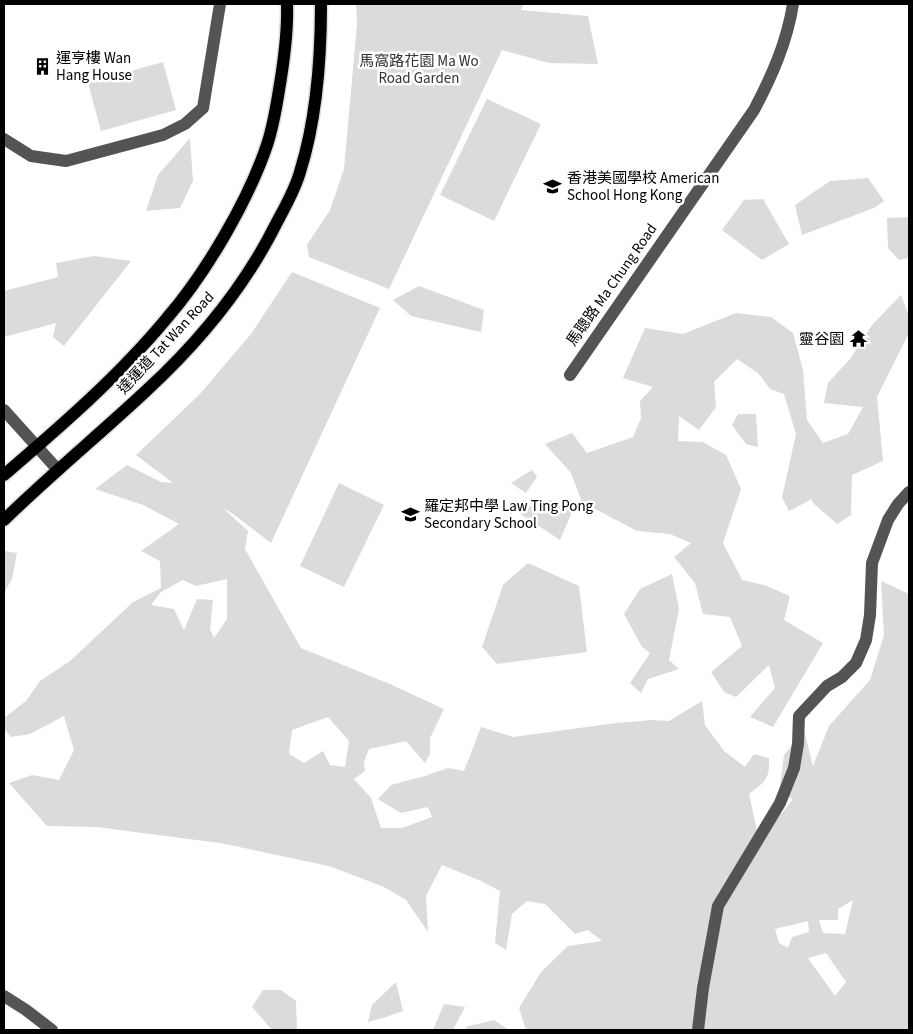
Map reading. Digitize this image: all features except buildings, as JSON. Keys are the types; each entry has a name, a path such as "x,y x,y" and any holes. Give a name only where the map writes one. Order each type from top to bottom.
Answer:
{"main road":[{"name":"達運道 Tat Wan Road","path":"4,475 119,371 152,336 198,277 220,242 255,174 267,146 275,118 286,53 287,4"},
{"name":"達運道 Tat Wan Road","path":"4,520 148,390 206,328 235,292 258,258 300,174 309,140 316,102 321,4"}],"street":[{"path":"4,139 31,156 66,161 163,135 185,124 203,108 220,4"},
{"name":"馬聰路 Ma Chung Road","path":"570,375 754,110 770,81 782,50 793,4"},
{"path":"4,410 58,470"},
{"path":"698,1030 702,988 718,906 780,803 794,768 798,744 799,716 826,686 842,677 856,663 866,640 870,615 872,563 888,520 898,504 909,492"},
{"path":"4,996 52,1030"}],"green space":[{"name":"馬窩路花園 Ma Wo Road Garden","path":"356,4 524,4 521,10 588,16 598,64 549,63 502,50 389,289 309,257 307,245 330,210 344,169 357,24"},
{"path":"163,62 176,110 101,131 88,83"},
{"path":"487,99 541,124 494,221 440,195"},
{"path":"190,138 193,181 180,208 146,211 158,175"},
{"path":"868,178 884,201 874,208 802,235 795,205 830,181"},
{"path":"763,199 789,244 762,260 722,230 744,200"},
{"path":"909,217 909,258 899,260 888,248 887,218"},
{"path":"94,256 131,261 64,346 53,337 56,323 4,337 4,291 58,277 56,263"},
{"path":"292,272 380,308 271,543 224,509 248,531 245,549 301,648 390,684 444,709 430,738 430,754 425,763 406,741 369,749 364,762 365,771 354,779 371,798 381,828 402,828 432,817 428,807 401,813 378,799 391,785 448,768 464,771 481,727 513,737 616,723 652,720 669,721 702,701 705,725 724,751 745,767 754,754 769,758 767,776 749,794 757,831 783,812 793,799 779,793 784,755 804,730 813,766 829,726 870,680 884,635 881,581 909,594 909,1030 526,1030 519,1008 541,972 568,946 602,941 588,930 575,934 545,904 527,901 512,914 506,950 495,943 500,891 442,865 426,896 428,932 406,900 384,887 329,866 220,843 96,827 47,826 9,783 32,775 59,780 74,750 64,716 30,734 11,737 4,729 4,718 26,701 40,681 70,661 133,602 161,588 160,561 141,551 179,524 143,505 95,489 127,465 161,482 173,483 136,455 199,395 251,334","holes":["227,579 227,619 214,638 210,629 213,600 197,599 184,630 174,609 151,605 161,592 183,580 196,586","328,717 349,741 345,767 330,765 323,751 304,763 289,754 292,730","853,900 845,934 823,933 819,920 838,920 838,909","808,921 809,932 792,937 788,948 779,943 775,929","826,953 846,982 835,996 808,958"]},
{"path":"419,286 484,310 481,332 411,316 393,300"},
{"path":"901,295 909,317 909,333 877,397 883,461 852,475 851,515 837,524 812,502 812,499 789,511 782,497 796,434 784,394 770,389 758,373 737,359 714,382 716,407 699,430 679,416 678,441 703,442 726,455 741,489 723,543 742,580 764,585 790,596 784,620 823,643 773,727 750,717 775,688 769,665 736,697 724,692 711,672 742,646 730,617 703,614 695,583 674,557 691,543 670,534 637,531 582,502 571,473 545,444 572,433 587,453 633,437 641,418 640,401 653,387 623,378 645,328 683,334 736,313 771,317 793,333 803,370 807,420 823,443 848,434 863,407 824,403 828,383 850,359 872,325"},
{"path":"738,414 756,414 758,447 746,444 732,425"},
{"path":"532,470 537,477 526,493 511,483"},
{"path":"339,483 384,505 344,587 300,566"},
{"path":"550,500 574,507 560,540 516,511"},
{"path":"4,551 17,553 12,579 4,593"},
{"path":"528,563 579,586 587,652 497,664 482,647 503,585"},
{"path":"672,574 679,609 669,660 679,669 648,679 641,693 630,683 650,653 642,647 624,614 640,589"},
{"path":"396,982 403,1011 368,1022 372,1005"},
{"path":"263,990 281,990 296,1001 297,1029 272,1030 252,1007"},
{"path":"444,1004 465,1007 453,1030 433,1030"},
{"path":"494,1020 509,1030 469,1030 465,1027"}],"place":[{"name":"運亨樓 Wan Hang House","path":"42,67"},
{"name":"香港美國學校 American School Hong Kong","path":"553,187"},
{"name":"靈谷園","path":"858,339"},
{"name":"羅定邦中學 Law Ting Pong Secondary School","path":"410,515"}]}
